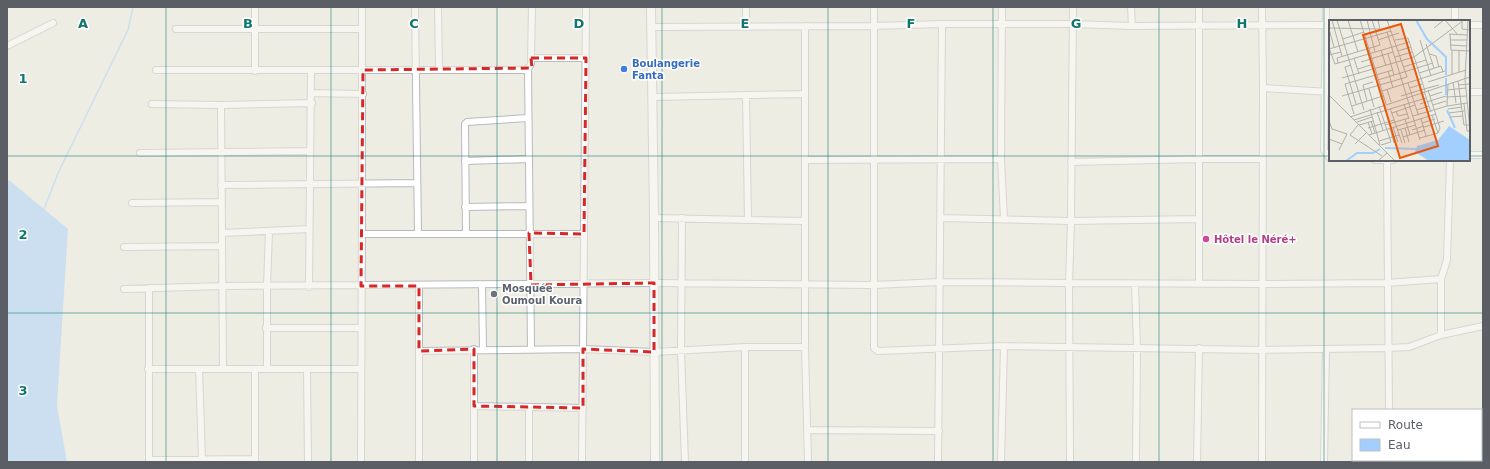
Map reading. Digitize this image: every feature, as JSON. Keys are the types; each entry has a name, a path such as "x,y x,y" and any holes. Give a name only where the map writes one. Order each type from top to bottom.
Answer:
{"street":[{"path":"255,7 255,71"},
{"path":"362,7 362,462"},
{"path":"415,7 418,233"},
{"path":"438,7 439,69"},
{"path":"156,70 524,70 532,64 532,7"},
{"path":"582,462 586,7"},
{"path":"651,7 653,97 655,462"},
{"path":"746,7 746,26"},
{"path":"874,7 874,348 878,351 1004,346 1262,350 1388,348 1409,347 1441,335 1483,326"},
{"path":"1002,7 1001,159 1004,219"},
{"path":"1070,462 1069,283 1072,162 1073,7"},
{"path":"1131,7 1132,26"},
{"path":"1199,7 1199,284"},
{"path":"1262,7 1262,462"},
{"path":"1326,7 1328,25 1328,92 1324,150 1329,157"},
{"path":"1455,7 1455,20"},
{"path":"7,46 53,23"},
{"path":"651,26 874,26 942,24 1073,24 1132,26 1328,25"},
{"path":"938,462 942,24"},
{"path":"1470,25 1483,25"},
{"path":"805,26 805,346 808,462"},
{"path":"176,29 362,29"},
{"path":"531,58 586,58"},
{"path":"528,68 531,349"},
{"path":"309,286 309,184 312,102 311,70"},
{"path":"1263,88 1328,92"},
{"path":"1470,92 1483,92"},
{"path":"312,93 363,94"},
{"path":"653,97 806,94"},
{"path":"746,95 748,220"},
{"path":"152,104 221,105 312,102"},
{"path":"221,105 222,369"},
{"path":"466,233 464,124 467,122 528,118"},
{"path":"140,153 310,151"},
{"path":"1470,155 1483,155"},
{"path":"465,161 529,159"},
{"path":"805,160 1001,159"},
{"path":"1072,162 1262,159"},
{"path":"1387,161 1389,409"},
{"path":"1441,335 1440,279 1447,260 1450,161"},
{"path":"221,185 417,183"},
{"path":"132,203 222,202"},
{"path":"465,207 529,206"},
{"path":"654,218 805,221"},
{"path":"682,218 681,351 684,462"},
{"path":"941,218 1071,221 1199,218"},
{"path":"222,233 309,229"},
{"path":"267,369 266,328 269,231"},
{"path":"362,234 584,234"},
{"path":"124,247 222,246"},
{"path":"124,289 222,286 419,286 654,283 805,285 874,285 940,282 1262,284 1387,283 1440,279"},
{"path":"1135,284 1137,347 1136,462"},
{"path":"482,285 483,349"},
{"path":"419,286 419,462"},
{"path":"149,288 148,461 255,461 255,369"},
{"path":"266,328 361,328"},
{"path":"419,351 583,348 654,352 745,347 805,346"},
{"path":"1001,462 1004,346"},
{"path":"745,347 745,462"},
{"path":"1197,462 1199,348"},
{"path":"1324,462 1326,349"},
{"path":"474,350 474,462"},
{"path":"148,369 361,369"},
{"path":"199,369 202,460"},
{"path":"307,369 308,462"},
{"path":"474,406 583,408"},
{"path":"529,408 529,462"},
{"path":"807,430 939,431"}],"highlighted area":[{"path":"531,58 586,58 584,234 529,233 531,285 654,283 654,352 583,349 583,408 474,406 474,349 419,351 419,286 361,286 363,70 532,68"}],"water":[{"path":"9,180 68,229 57,405 67,462 7,462 7,183"}],"waterway":[{"path":"44,209 59,171 128,30 133,7"}],"place":[{"name":"Boulangerie Fanta","path":"624,69"},
{"name":"Hôtel le Néré+","path":"1206,239"},
{"name":"Mosquée Oumoul Koura","path":"494,294"}]}
